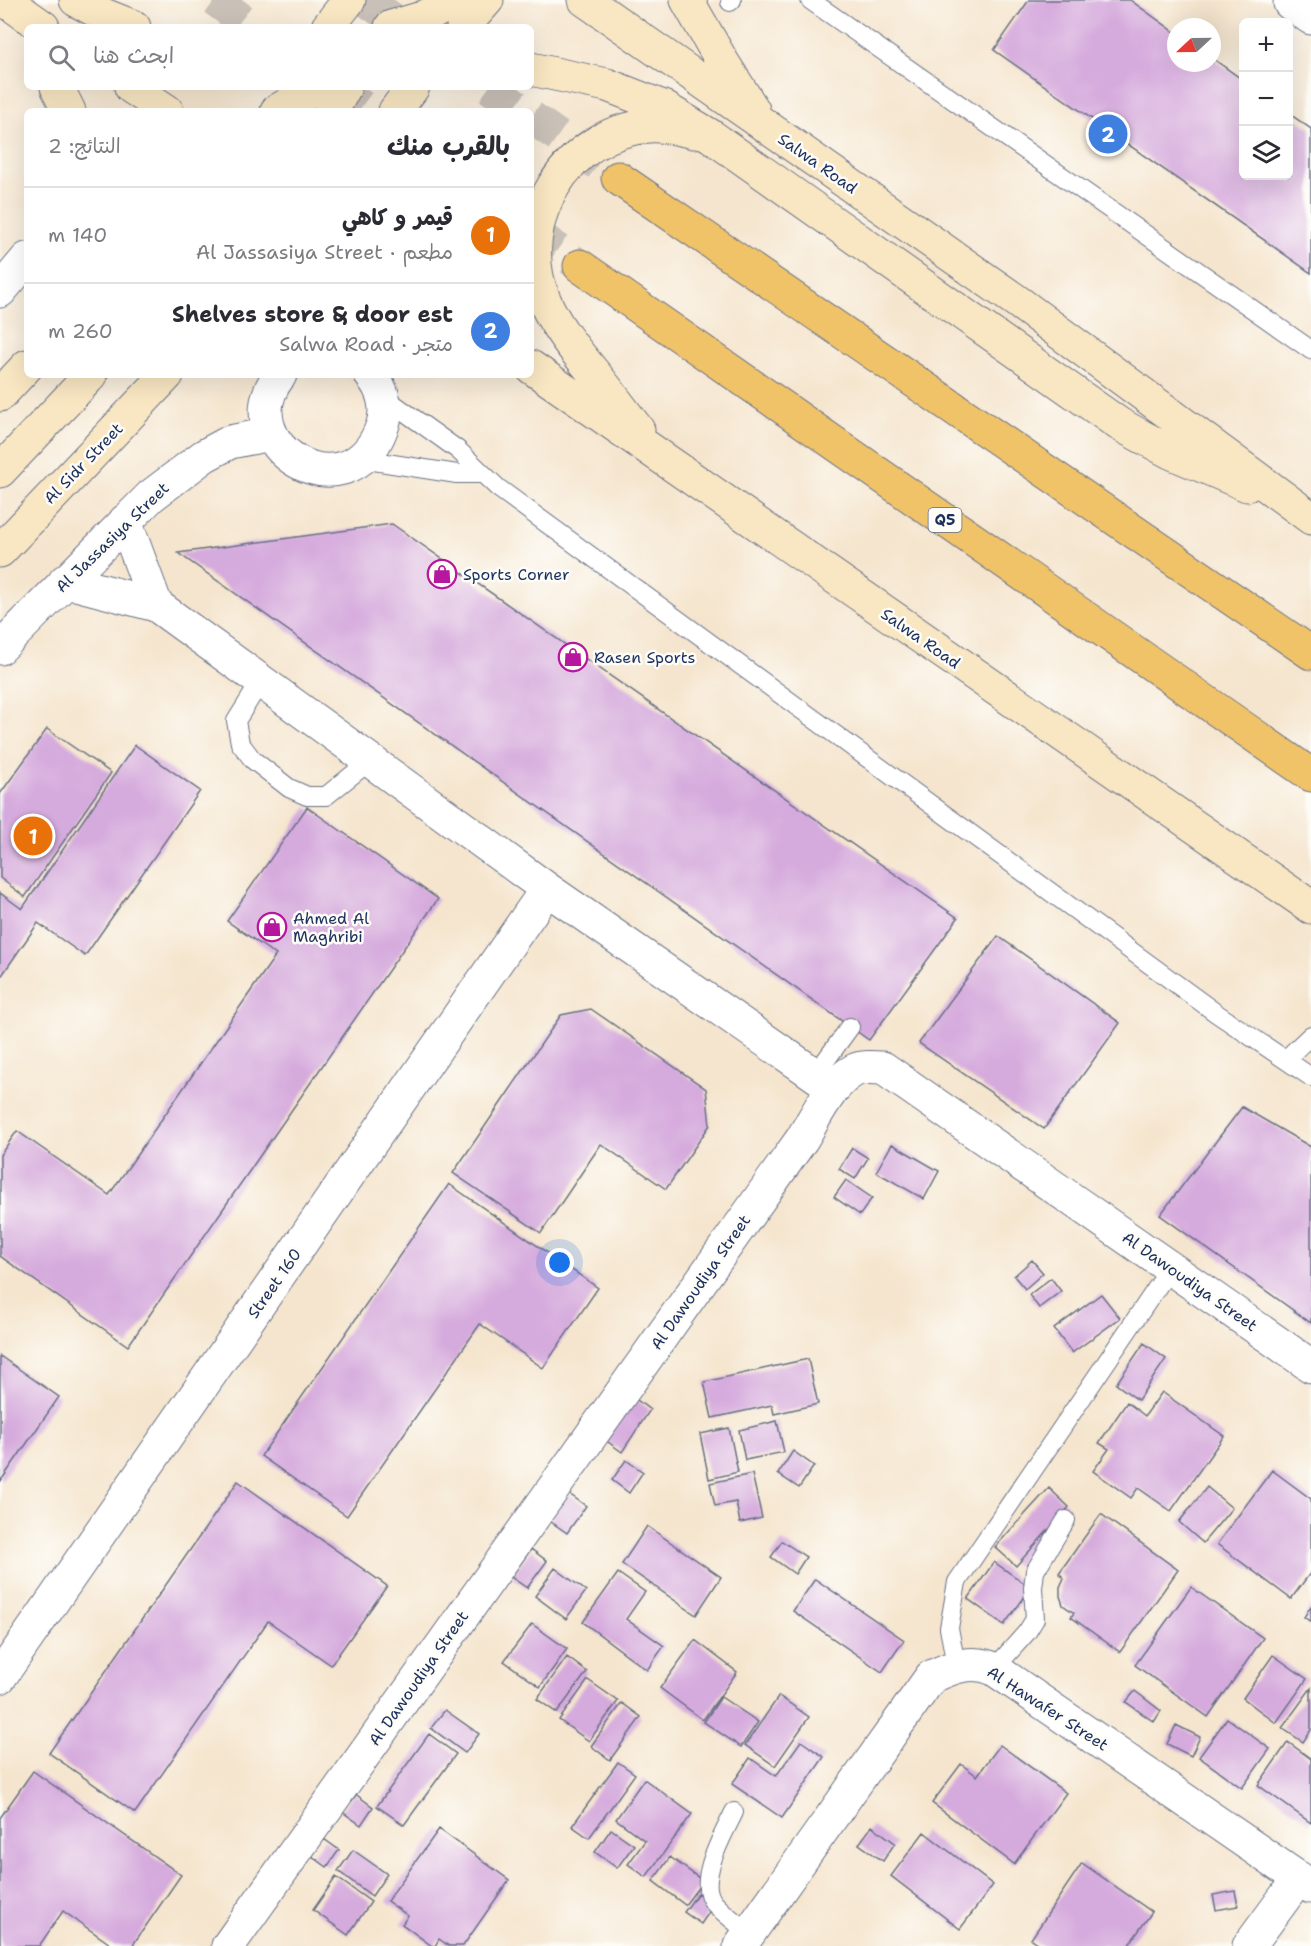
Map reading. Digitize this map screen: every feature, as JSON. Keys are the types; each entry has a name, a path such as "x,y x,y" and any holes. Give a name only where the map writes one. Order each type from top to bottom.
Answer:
{"highway":[{"path":"618,178 1311,653"},
{"name":"Q5","path":"580,266 1311,775"}],"main road":[{"path":"5,0 39,24"},
{"path":"76,0 126,24"},
{"path":"330,24 349,0"},
{"path":"361,24 363,0"},
{"path":"416,18 459,0"},
{"path":"466,24 487,0"},
{"name":"Salwa Road","path":"585,0 1018,302 1300,510"},
{"path":"687,0 723,63 762,124"},
{"path":"0,11 24,39"},
{"path":"534,70 607,85 663,107 711,135 1119,424 1170,452 1300,510"},
{"path":"58,90 68,108"},
{"path":"136,90 162,108"},
{"path":"262,108 277,90"},
{"path":"282,108 312,90"},
{"path":"334,108 343,90"},
{"path":"657,456 552,317 542,295 535,270 534,248 537,224 553,184 582,152 601,140 621,132 649,126 711,135"},
{"path":"0,395 24,369"},
{"name":"Salwa Road","path":"534,369 1311,907"},
{"path":"0,471 88,378"},
{"name":"Al Sidr Street","path":"0,551 164,378"}],"street":[{"path":"0,291 24,263"},
{"path":"278,378 273,384 266,409 271,434 286,456 310,469 337,470 361,459 377,442 385,420 377,386"},
{"name":"Al Jassasiya Street","path":"0,648 150,496 204,456 230,442 271,434"},
{"path":"125,521 156,604"},
{"path":"65,581 156,604 547,889 824,1081"},
{"name":"Street 160","path":"0,1677 547,889"},
{"name":"Al Dawoudiya Street","path":"228,1946 802,1139 824,1081 864,1067 883,1068 1311,1366"},
{"name":"Al Hawafer Street","path":"745,1940 931,1677 957,1665 985,1665 994,1669 1305,1883"},
{"path":"1249,1946 1305,1883"}],"lane":[{"path":"810,0 1311,351"},
{"path":"377,386 458,450 508,495 1216,1013 1311,1077"},
{"path":"361,459 457,474 483,474"},
{"path":"261,681 236,721 240,743 253,760 289,788 307,796 326,796 371,760"},
{"path":"824,1081 849,1027"},
{"path":"1286,1059 1311,1035"},
{"path":"957,1665 949,1628 957,1582 1171,1267"},
{"path":"994,1669 1027,1632 1035,1619 1033,1588 1035,1571 1066,1520"},
{"path":"734,1812 709,1870 708,1892 713,1902 745,1940"}],"building":[{"path":"1029,0 1130,0 1167,27 1167,72 1221,72 1221,64 1239,77 1239,180 1293,180 1293,116 1311,129 1311,273 994,50"},
{"path":"392,524 958,918 869,1040 178,553"},
{"path":"47,729 111,773 25,897 0,878 0,794"},
{"path":"135,745 200,791 85,956 38,923 0,978 0,893 22,909"},
{"path":"307,807 438,899 128,1346 0,1256 0,1155 17,1131 109,1195 276,955 227,921"},
{"path":"998,936 1120,1023 1044,1129 919,1043"},
{"path":"591,1009 706,1089 710,1125 666,1189 601,1144 541,1233 453,1173 561,1015"},
{"path":"1242,1107 1311,1147 1311,1323 1160,1215"},
{"path":"892,1144 939,1171 924,1199 876,1172"},
{"path":"852,1148 868,1158 855,1179 839,1169"},
{"path":"846,1180 872,1198 860,1215 834,1197"},
{"path":"449,1184 598,1288 543,1368 480,1324 347,1516 261,1456"},
{"path":"1032,1260 1043,1273 1025,1289 1014,1276"},
{"path":"1051,1278 1061,1291 1039,1308 1029,1295"},
{"path":"1101,1294 1120,1318 1072,1353 1054,1329"},
{"path":"1144,1343 1166,1359 1138,1400 1116,1384"},
{"path":"0,1356 59,1397 0,1482"},
{"path":"808,1359 818,1404 774,1414 772,1405 712,1418 704,1382"},
{"path":"1162,1392 1224,1436 1171,1511 1138,1488 1131,1498 1093,1471 1109,1449 1099,1443 1127,1402 1145,1416"},
{"path":"633,1397 650,1410 622,1452 604,1439"},
{"path":"777,1421 784,1452 745,1460 739,1430"},
{"path":"729,1428 738,1472 709,1479 700,1434"},
{"path":"793,1451 814,1466 799,1488 778,1474"},
{"path":"626,1460 643,1472 629,1493 612,1480"},
{"path":"1272,1470 1311,1499 1311,1572 1291,1599 1217,1544"},
{"path":"752,1474 762,1518 740,1523 736,1502 715,1506 710,1483"},
{"path":"238,1481 387,1586 331,1665 268,1621 135,1813 49,1753"},
{"path":"1207,1487 1232,1508 1203,1543 1179,1522"},
{"path":"1049,1488 1069,1507 1016,1566 995,1547"},
{"path":"569,1494 586,1506 567,1533 550,1521"},
{"path":"1101,1514 1178,1570 1120,1652 1071,1617 1074,1613 1063,1605 1060,1596 1060,1587 1064,1578 1059,1573"},
{"path":"647,1526 721,1577 696,1615 622,1564"},
{"path":"782,1541 806,1557 795,1574 771,1557"},
{"path":"531,1549 547,1561 527,1588 511,1577"},
{"path":"994,1562 1031,1588 1004,1625 968,1599"},
{"path":"555,1568 586,1591 566,1619 535,1596"},
{"path":"618,1573 645,1592 626,1619 664,1646 647,1670 583,1622"},
{"path":"815,1579 904,1640 882,1672 793,1611"},
{"path":"1191,1587 1263,1638 1208,1717 1135,1665"},
{"path":"1311,1606 1311,1622 1304,1617"},
{"path":"532,1624 567,1649 540,1687 504,1661"},
{"path":"695,1640 737,1672 703,1720 660,1688"},
{"path":"1273,1655 1307,1679 1276,1723 1243,1698"},
{"path":"567,1657 587,1672 557,1713 537,1699"},
{"path":"588,1680 618,1701 589,1741 559,1720"},
{"path":"1311,1688 1311,1730 1303,1742 1282,1728"},
{"path":"1135,1691 1161,1711 1154,1722 1126,1702"},
{"path":"779,1696 809,1717 775,1766 745,1745"},
{"path":"721,1697 758,1722 741,1747 704,1722"},
{"path":"622,1703 641,1717 610,1760 591,1746"},
{"path":"445,1710 479,1734 465,1753 431,1728"},
{"path":"1227,1718 1270,1749 1242,1788 1199,1757"},
{"path":"1176,1725 1200,1737 1191,1756 1167,1744"},
{"path":"429,1734 456,1754 404,1825 377,1806"},
{"path":"801,1741 824,1757 782,1818 732,1784 750,1758 776,1776"},
{"path":"1288,1742 1311,1759 1311,1823 1258,1785"},
{"path":"1000,1745 1066,1793 1014,1864 932,1803 961,1764 977,1776"},
{"path":"618,1762 635,1774 589,1838 572,1826"},
{"path":"33,1771 181,1875 132,1946 113,1946 63,1911 39,1946 0,1946 0,1818"},
{"path":"644,1779 692,1814 646,1877 628,1864 645,1841 616,1819"},
{"path":"354,1793 373,1807 361,1825 341,1811"},
{"path":"872,1826 895,1843 883,1861 859,1844"},
{"path":"439,1829 509,1880 463,1946 449,1946 439,1939 435,1946 432,1946 402,1924 408,1916 387,1901"},
{"path":"611,1829 634,1845 617,1868 595,1852"},
{"path":"924,1832 993,1885 960,1929 891,1876"},
{"path":"324,1839 339,1850 327,1867 312,1856"},
{"path":"353,1850 387,1874 372,1896 338,1871"},
{"path":"670,1857 703,1881 685,1905 653,1881"},
{"path":"1082,1863 1152,1912 1128,1946 1041,1946 1031,1939"},
{"path":"336,1877 371,1902 348,1935 313,1910"},
{"path":"1235,1891 1238,1906 1216,1910 1213,1895"},
{"path":"698,1893 714,1905 701,1924 684,1912"}],"tunnel":[{"path":"215,0 248,24"},
{"path":"366,0 400,24"},
{"path":"339,90 364,108"},
{"path":"493,90 519,108"},
{"path":"534,119 618,178"},
{"path":"534,232 580,266"}],"place":[{"name":"Shelves store & door est","path":"1108,134"},
{"name":"Sports Corner","path":"442,574"},
{"name":"Rasen Sports","path":"573,657"},
{"name":"قيمر و كاهي","path":"33,836"},
{"name":"Ahmed Al Maghribi","path":"272,927"}]}
